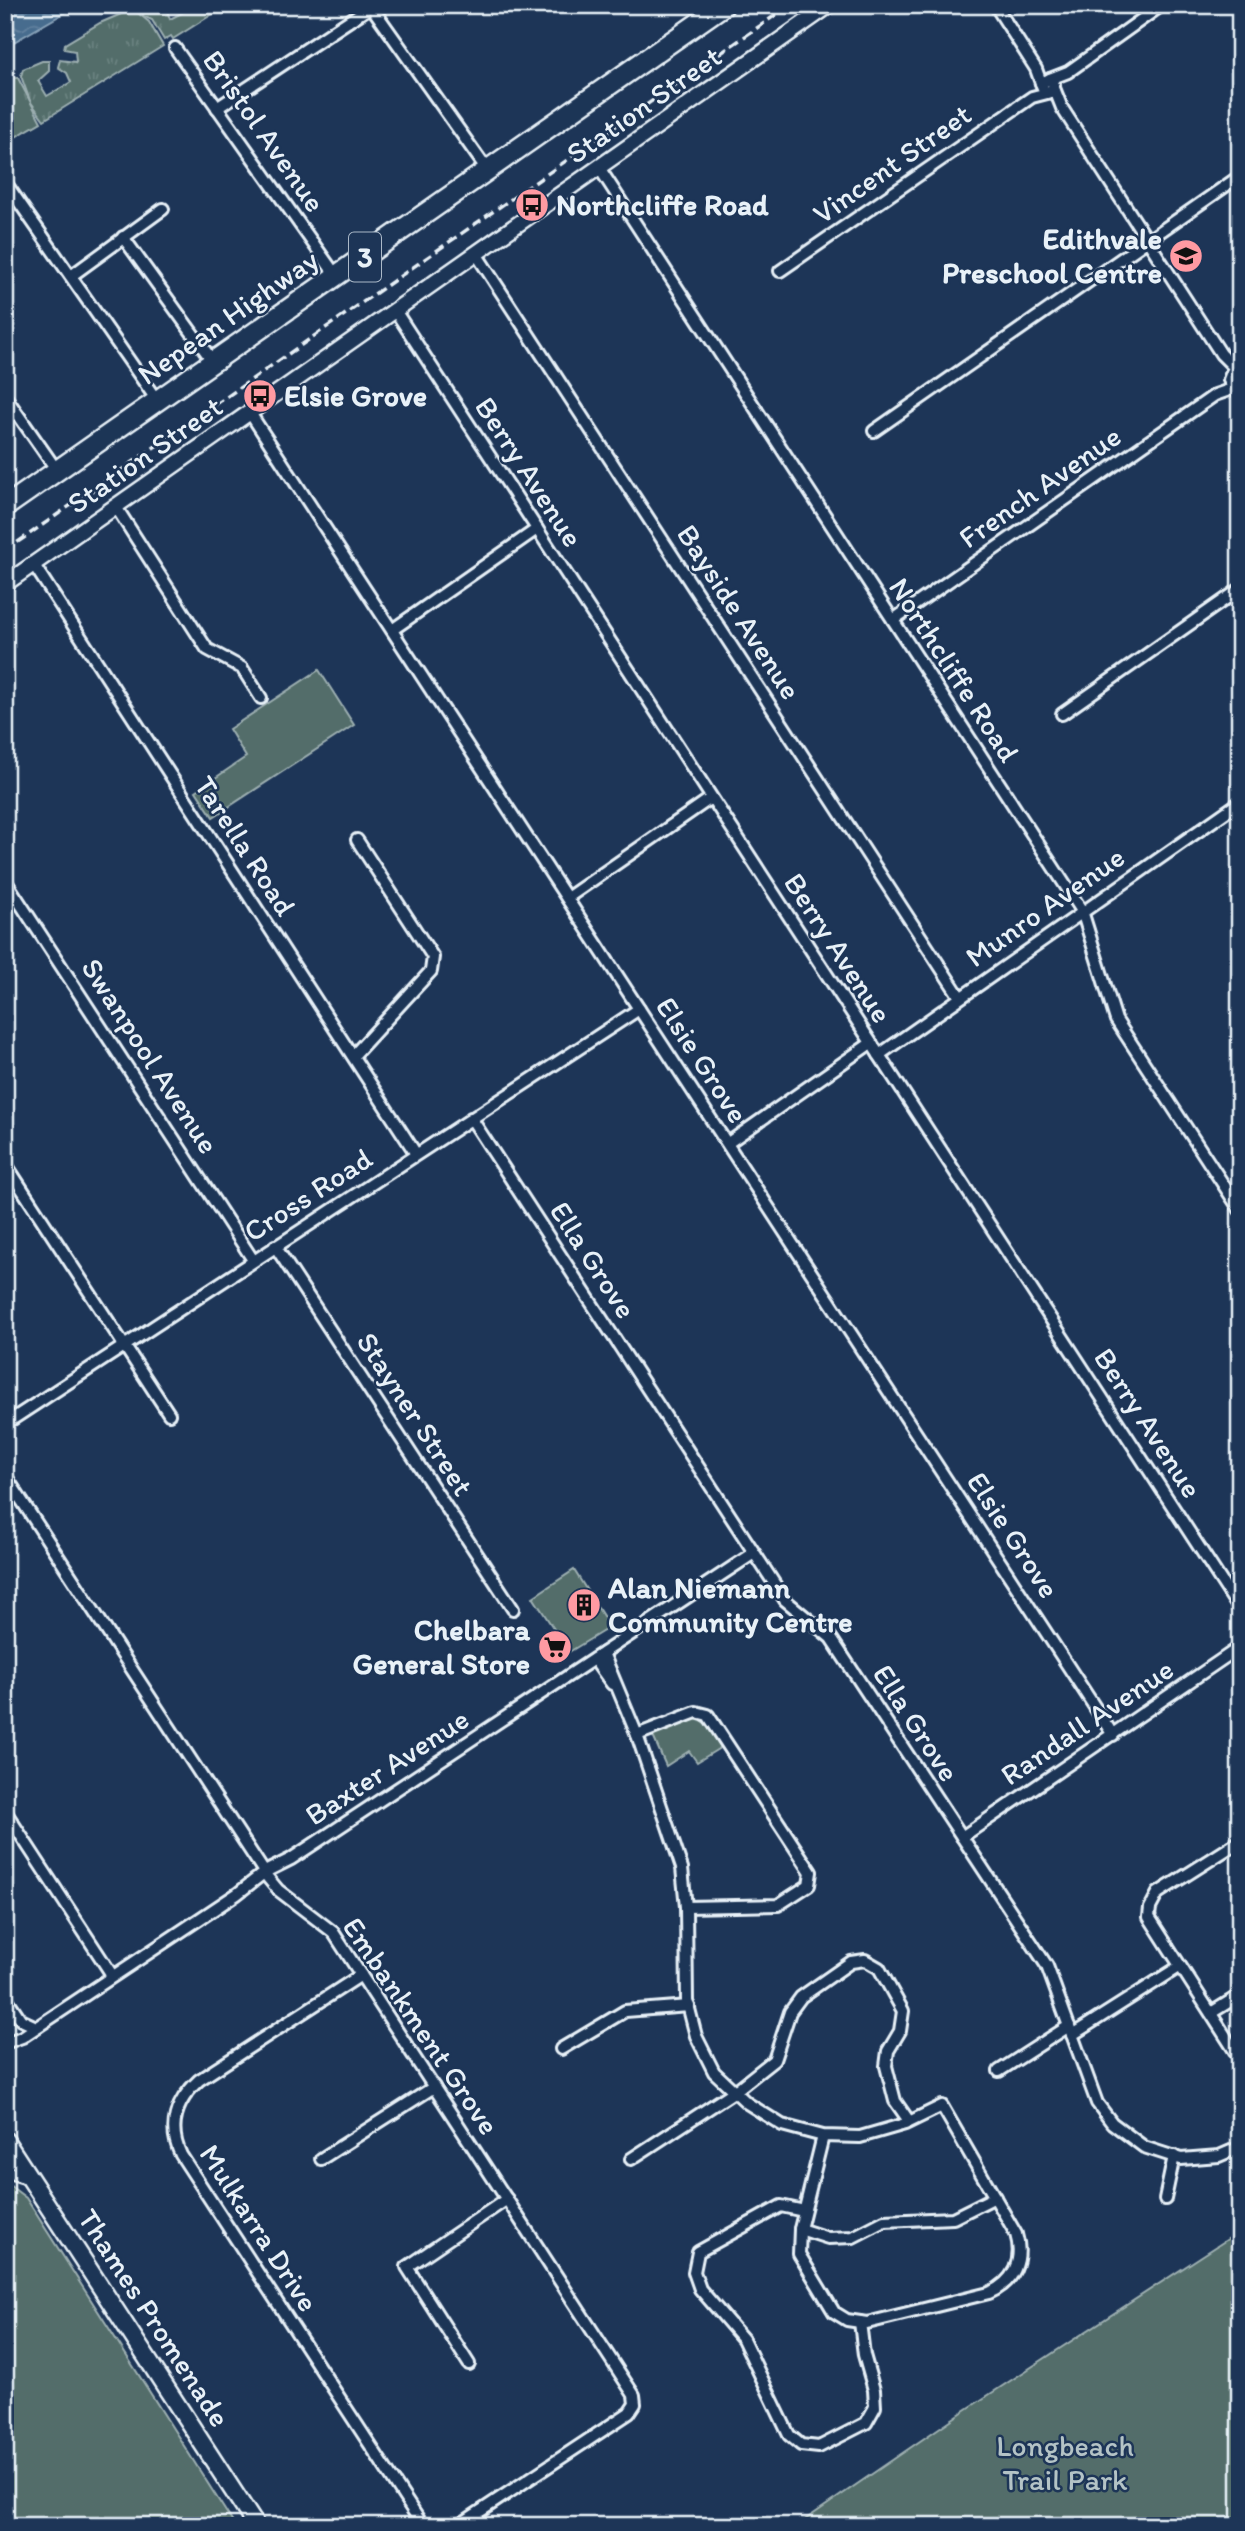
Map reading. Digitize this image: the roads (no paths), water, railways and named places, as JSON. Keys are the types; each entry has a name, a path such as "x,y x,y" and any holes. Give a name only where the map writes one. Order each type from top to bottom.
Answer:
{"highway":[{"name":"Nepean Highway","path":"5,508 724,5"}],"main road":[{"name":"Thames Promenade","path":"6,2145 256,2526"}],"street":[{"name":"Station Street","path":"5,584 600,169 830,5"},
{"path":"995,5 1235,378"},
{"name":"Vincent Street","path":"780,271 1162,5"},
{"path":"217,108 372,6 488,171"},
{"name":"Bristol Avenue","path":"175,48 337,277"},
{"name":"Northcliffe Road","path":"600,169 1082,911 1116,1020 1240,1210"},
{"path":"874,431 1240,176"},
{"path":"5,182 158,402"},
{"path":"71,276 163,209"},
{"path":"124,237 214,363"},
{"name":"Bayside Avenue","path":"477,255 960,997"},
{"name":"Berry Avenue","path":"396,312 1240,1610"},
{"name":"French Avenue","path":"893,620 1215,395 1235,378"},
{"path":"5,396 58,472"},
{"name":"Elsie Grove","path":"250,413 1113,1735"},
{"path":"116,507 207,649 242,668 261,698"},
{"path":"392,630 537,529"},
{"name":"Tarella Road","path":"34,565 416,1154"},
{"path":"1062,714 1240,589"},
{"path":"567,898 711,798"},
{"name":"Munro Avenue","path":"879,1055 1240,802"},
{"path":"353,1056 431,971 433,957 357,841"},
{"name":"Swanpool Avenue","path":"5,880 253,1260"},
{"name":"Cross Road","path":"5,1424 639,1009"},
{"path":"728,1143 871,1043"},
{"name":"Ella Grove","path":"471,1118 785,1600 831,1638 1047,1966 1097,2103 1112,2123 1144,2147 1181,2159 1219,2156 1240,2147"},
{"path":"5,1163 169,1414"},
{"name":"Stayner Street","path":"275,1246 513,1609"},
{"name":"Embankment Grove","path":"5,1475 267,1875 278,1889 333,1932 641,2405 458,2526"},
{"name":"Baxter Avenue","path":"5,2043 19,2039 34,2026 754,1553"},
{"name":"Randall Avenue","path":"962,1837 1240,1647"},
{"path":"599,1656 637,1735 682,1868 689,2006 696,2036 714,2072 734,2091 782,2125 823,2136 860,2137 909,2122 942,2106 1013,2229 1019,2248 1017,2267 1006,2282 985,2294 867,2323 847,2320 834,2312 799,2254 800,2230 823,2136"},
{"path":"637,1735 696,1712 708,1715 811,1872 809,1885 778,1905 686,1907"},
{"path":"5,1811 112,1975"},
{"path":"1240,1841 1158,1894 1153,1900 1149,1917 1178,1967 1240,2059"},
{"path":"631,2159 734,2091 774,2060 790,2012 802,1997 851,1962 865,1961 879,1968 903,2011 900,2031 888,2051 886,2066 895,2101 909,2122"},
{"path":"999,2071 1178,1967"},
{"name":"Mulkarra Drive","path":"361,1975 199,2080 184,2094 173,2127 181,2155 423,2526"},
{"path":"1211,2013 1240,1994"},
{"path":"5,1996 21,2020 34,2026"},
{"path":"561,2049 625,2011 689,2006"},
{"name":"Baxter Avenue","path":"5,2036 34,2026"},
{"path":"321,2159 434,2087"},
{"path":"1165,2199 1174,2156"},
{"path":"5,2171 30,2179"},
{"path":"800,2230 828,2238 853,2237 892,2220 953,2218 995,2197"},
{"path":"469,2364 407,2267 507,2200"},
{"path":"804,2211 781,2206 698,2252 694,2272 700,2289 743,2339 789,2435 801,2445 819,2446 855,2430 866,2423 875,2407 860,2322"}],"water":[{"path":"5,5 78,5 5,47"}],"railway":[{"path":"5,551 790,5"}],"place":[{"name":"Northcliffe Road","path":"532,205"},
{"name":"Edithvale Preschool Centre","path":"1186,256"},
{"name":"Elsie Grove","path":"260,396"},
{"name":"Alan Niemann Community Centre","path":"584,1605"},
{"name":"Chelbara General Store","path":"555,1647"}],"park label":[{"name":"Longbeach Trail Park","path":"1065,2463"}]}
